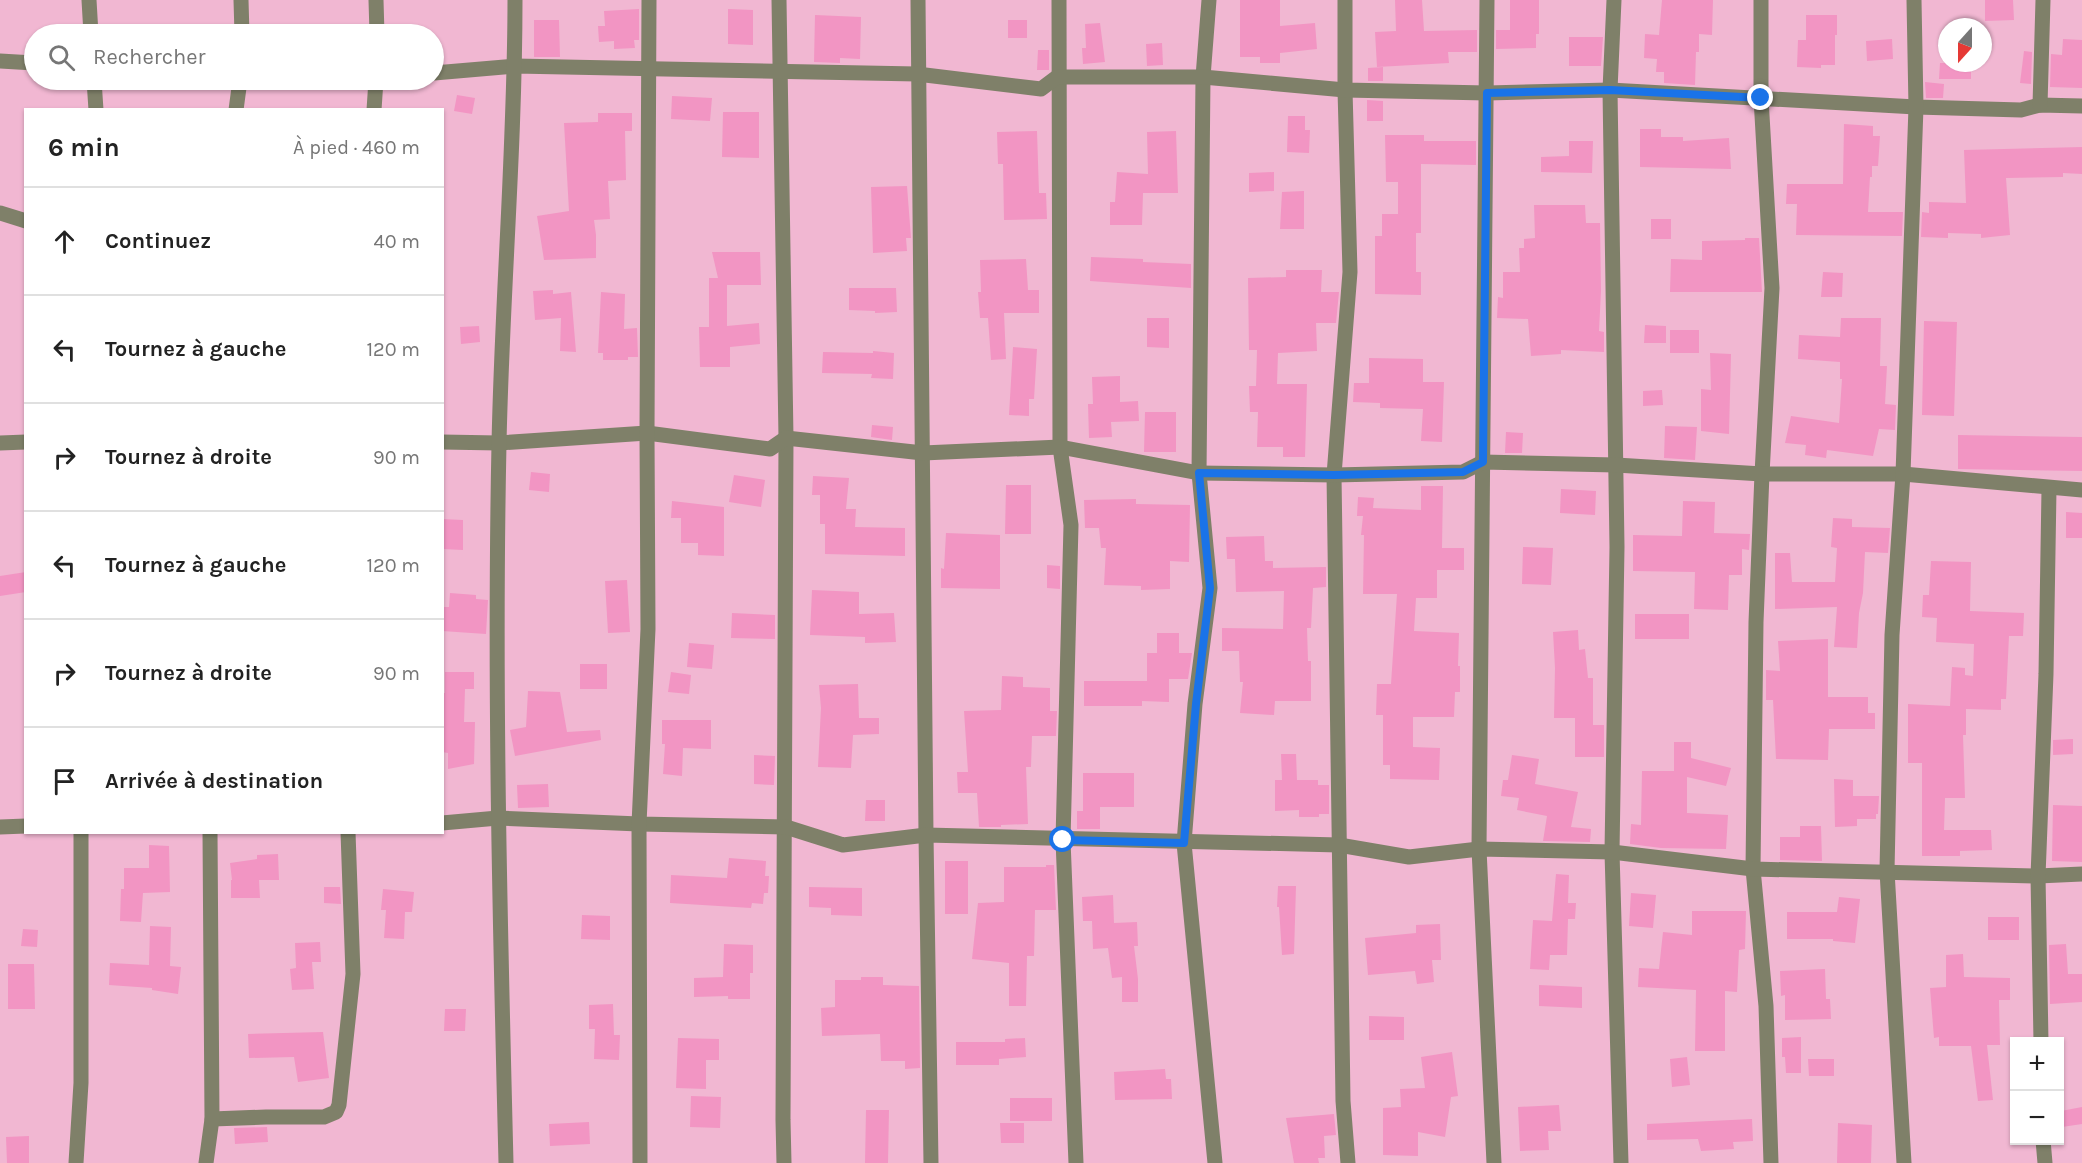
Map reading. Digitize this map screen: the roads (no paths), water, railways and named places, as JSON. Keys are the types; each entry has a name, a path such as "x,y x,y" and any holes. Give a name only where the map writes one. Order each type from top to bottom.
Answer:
{"street":[{"path":"89,0 90,24"},
{"path":"241,0 242,24"},
{"path":"376,0 376,24"},
{"path":"507,1163 498,818 499,443 515,66 515,0"},
{"path":"640,1163 639,824 648,629 649,0"},
{"path":"779,0 786,438 784,1163"},
{"path":"918,0 917,74 931,1163"},
{"path":"1059,0 1060,447 1071,525 1063,840 1076,1163"},
{"path":"1209,0 1203,78 1199,473 1210,588 1196,704 1184,843 1215,1163"},
{"path":"1345,0 1350,272 1334,475 1343,1101 1348,1163"},
{"path":"1487,0 1479,849 1494,1163"},
{"path":"1614,0 1610,90 1616,465 1612,852 1621,1163"},
{"path":"1761,0 1761,98 1772,288 1756,622 1753,869 1766,1006 1771,1163"},
{"path":"1904,1163 1887,871 1892,634 1903,474 1916,107 1914,0"},
{"path":"2040,105 2043,0"},
{"path":"0,60 24,62"},
{"path":"444,72 515,66 917,74 1041,89 1058,76 1203,78 1345,90 1487,93 1610,90 1916,107 2021,110 2040,105 2082,106"},
{"path":"95,90 96,108"},
{"path":"236,108 239,90"},
{"path":"374,108 375,90"},
{"path":"0,213 24,220"},
{"path":"444,442 499,443 647,433 770,449 786,438 923,453 1060,447 1199,473 1334,475 1463,472 1483,462 1616,465 1762,474 1903,474 2049,489 2082,490"},
{"path":"0,443 24,442"},
{"path":"2041,1037 2038,876 2046,674 2049,489"},
{"path":"444,823 498,818 786,827 843,845 926,835 1338,845 1409,857 1479,849 1612,852 1753,869 2038,876 2082,874"},
{"path":"0,827 24,825"},
{"path":"76,1163 81,1083 81,834"},
{"path":"206,1163 212,1119 210,834"},
{"path":"212,1119 324,1118 336,1112 339,1105 353,974 348,834"},
{"path":"2043,1145 2045,1163"}]}
